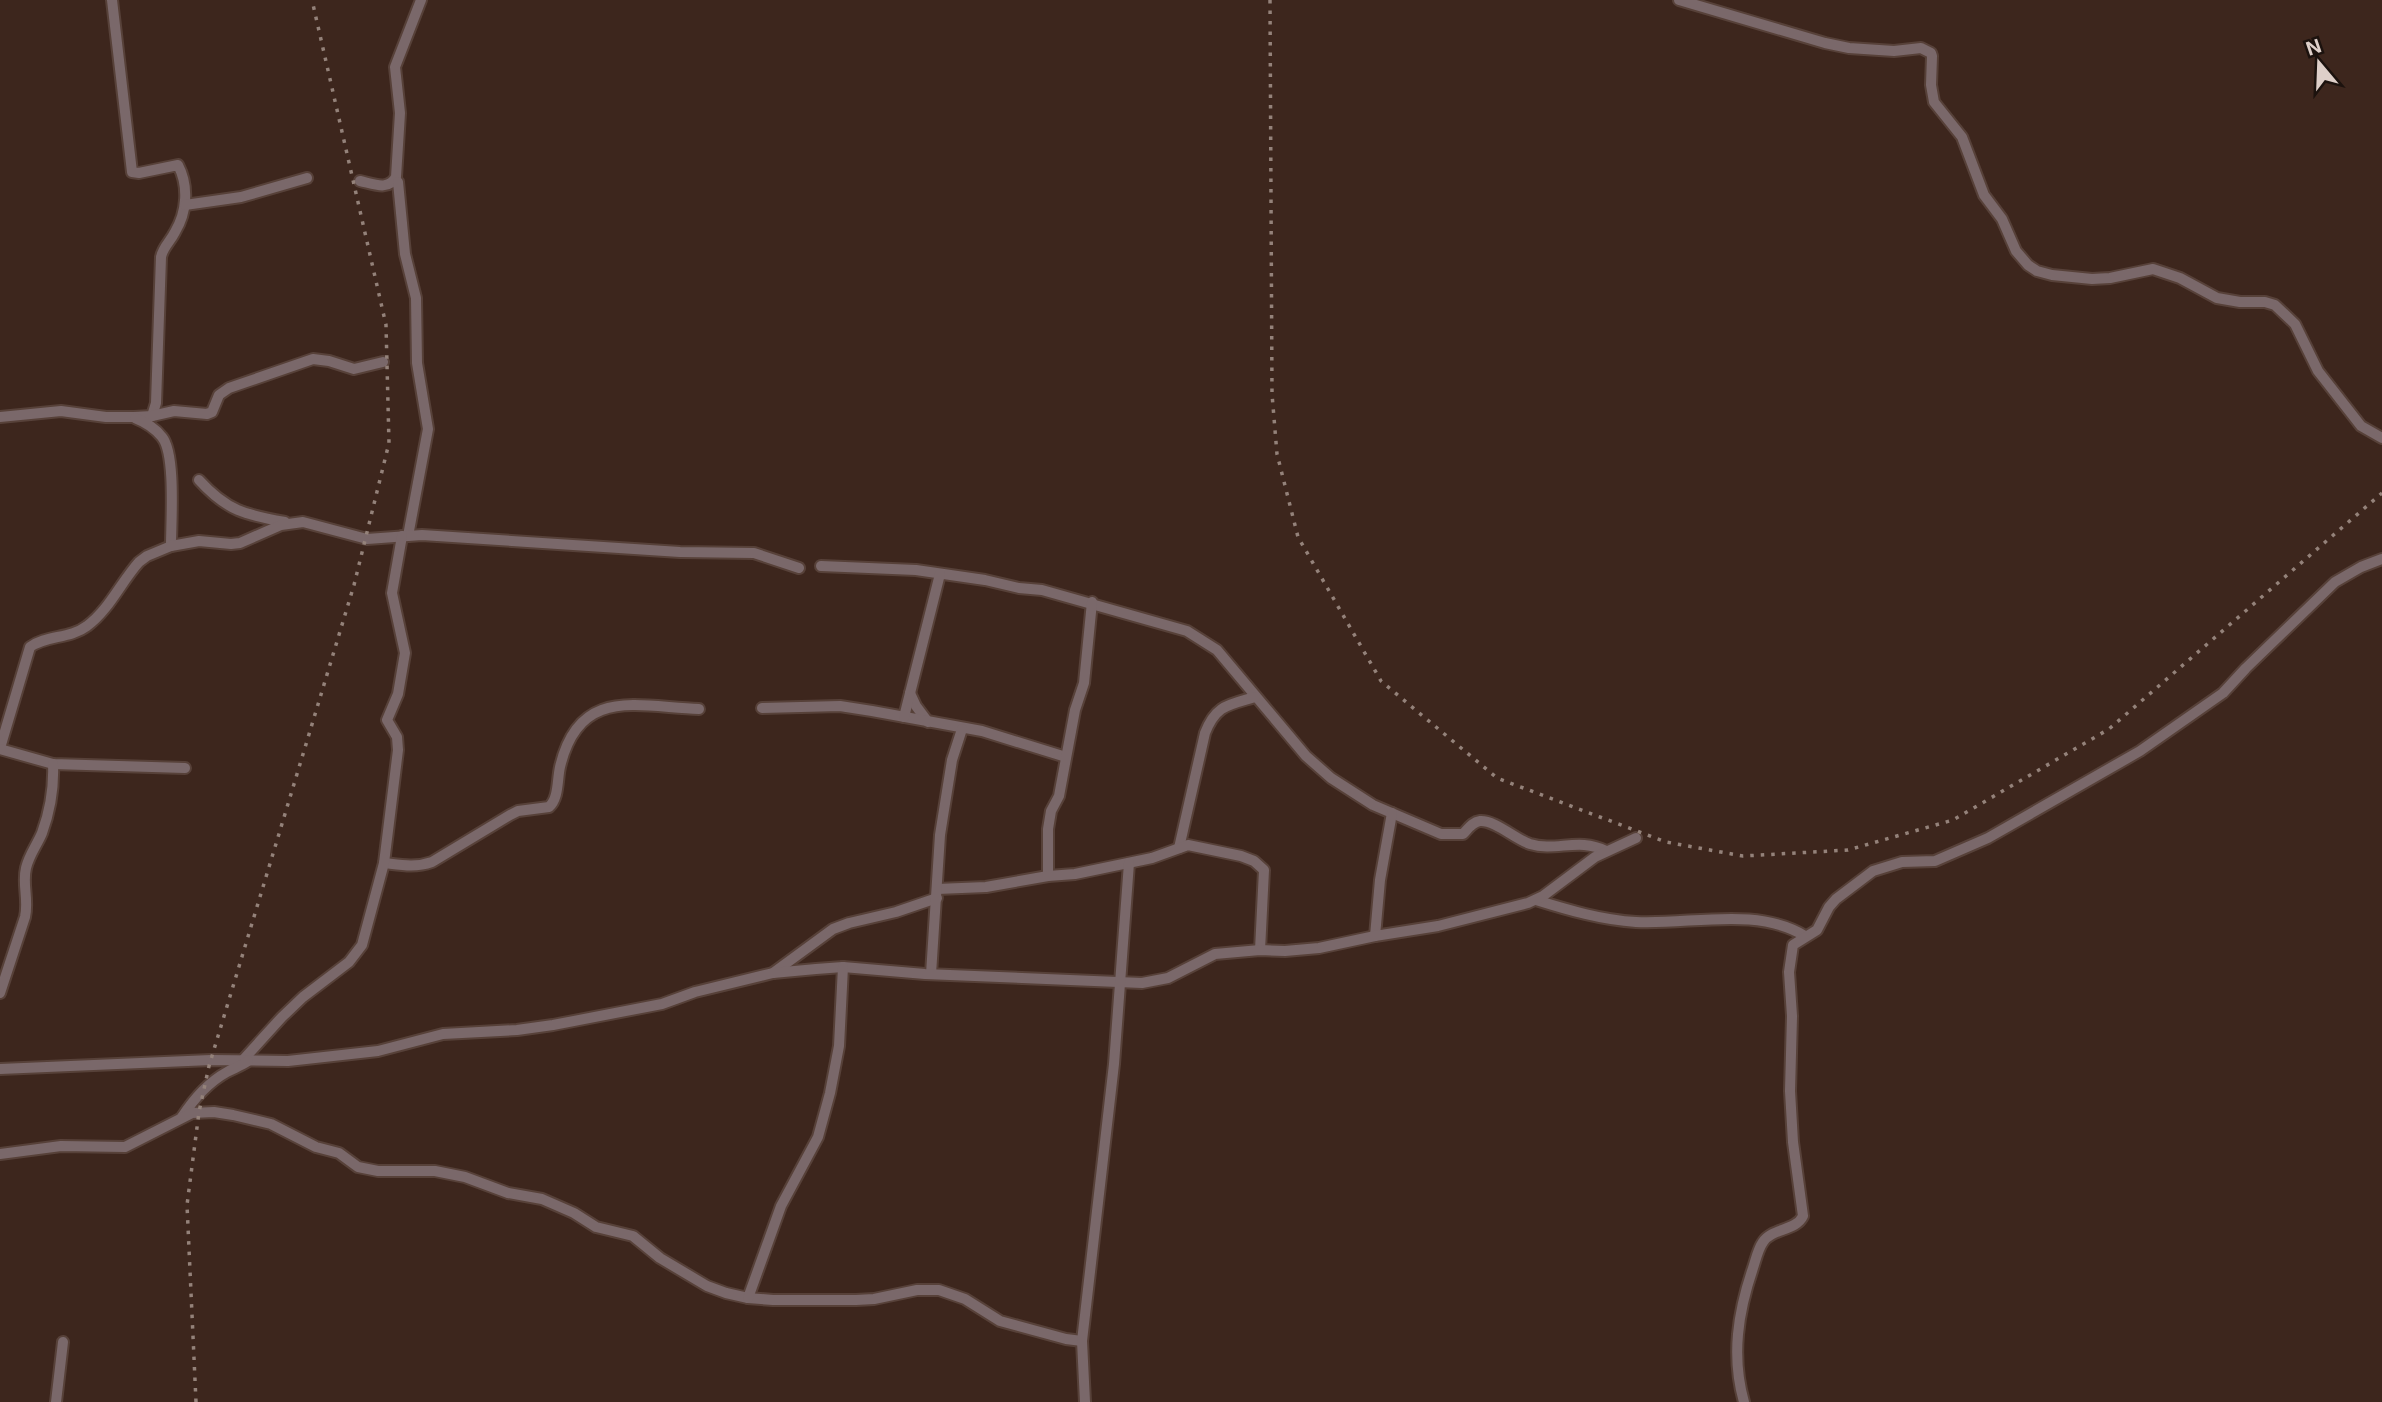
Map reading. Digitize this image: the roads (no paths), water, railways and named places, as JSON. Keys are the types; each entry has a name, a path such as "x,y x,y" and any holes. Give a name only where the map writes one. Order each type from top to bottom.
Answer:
{"street":[{"path":"112,0 131,170 139,173 178,165 185,190 185,205 177,230 163,248 161,257 156,403 152,416"},
{"path":"360,181 384,186 393,182 396,177 400,113 395,67 421,0"},
{"path":"1679,0 1849,48 1927,50 1932,56 1931,85 1934,102 1962,137 1984,195 2001,219 2016,251 2028,265 2052,275 2092,279 2153,269 2179,278 2217,298 2271,303 2286,313 2295,324 2318,371 2361,426 2382,438"},
{"path":"185,205 241,197 307,178"},
{"path":"181,1118 192,1102 206,1089 245,1061 282,1017 349,962 362,945 384,863 398,750 397,737 387,720 398,694 405,653 392,593 428,429 417,363 415,298 406,260 398,182"},
{"path":"0,417 61,411 106,417 152,416 174,411 211,413 219,395 229,388 307,361 329,361 354,369 383,362"},
{"path":"134,417 153,428 167,446 170,460 171,546"},
{"path":"199,480 215,497 237,510 291,523"},
{"path":"185,768 53,764 0,749 25,656 30,647 86,627 139,562 171,546 199,541 231,544 291,523 303,522 367,540 405,536 488,538 680,552 754,553 799,568"},
{"path":"1744,1402 1736,1361 1737,1329 1750,1277 1766,1238 1799,1222 1803,1216 1798,1189 1790,1090 1792,1009 1789,972 1793,945 1817,930 1836,899 1873,871 1902,862 1935,861 1970,848 2149,745 2224,694 2246,668 2334,582 2382,559"},
{"path":"821,566 916,570 985,580 1019,589 1042,590 1187,631 1217,650 1319,768 1373,806 1441,834 1463,834 1474,823 1482,821 1492,823 1530,844 1549,847 1588,844 1606,851"},
{"path":"904,717 940,574"},
{"path":"1048,876 1048,829 1059,796 1075,710 1084,683 1092,602"},
{"path":"910,693 928,722"},
{"path":"1179,848 1205,733 1211,719 1224,706 1255,696"},
{"path":"384,863 412,867 432,862 514,813 549,807 553,804 562,758 575,729 584,719 596,712 621,705 699,709"},
{"path":"762,708 840,706 982,731 1066,757"},
{"path":"931,974 940,835 953,753 962,729"},
{"path":"0,993 25,916 27,907 24,877 44,825 54,785 53,764"},
{"path":"1375,936 1380,880 1392,813"},
{"path":"0,1069 211,1060 288,1061 378,1051 443,1034 533,1028 662,1004 695,992 773,972 843,967 1142,984 1168,978 1215,954 1319,948 1438,926 1536,901 1606,851 1636,838"},
{"path":"773,972 833,929 896,912 937,893 1074,874 1129,863 1193,845 1241,856 1261,866 1265,878 1260,950"},
{"path":"1084,1402 1082,1341 1111,1090 1129,863"},
{"path":"1536,901 1581,913 1634,922 1745,921 1790,928 1805,936"},
{"path":"748,1298 781,1206 818,1137 839,1046 843,967"},
{"path":"0,1154 61,1146 125,1147 192,1113 214,1112 271,1124 316,1147 339,1153 358,1167 378,1171 435,1171 465,1177 508,1193 542,1199 575,1213 596,1227 633,1236 660,1258 707,1286 748,1298 856,1300 917,1290 939,1290 965,1298 1000,1321 1082,1341"},
{"path":"55,1402 63,1342"}],"railway":[{"path":"196,1402 187,1205 199,1112 209,1066 354,585 389,443 386,325 312,0"},
{"path":"1270,0 1272,394 1277,454 1298,537 1381,681 1497,778 1666,842 1743,856 1848,850 1953,820 2109,729 2382,493"}]}
